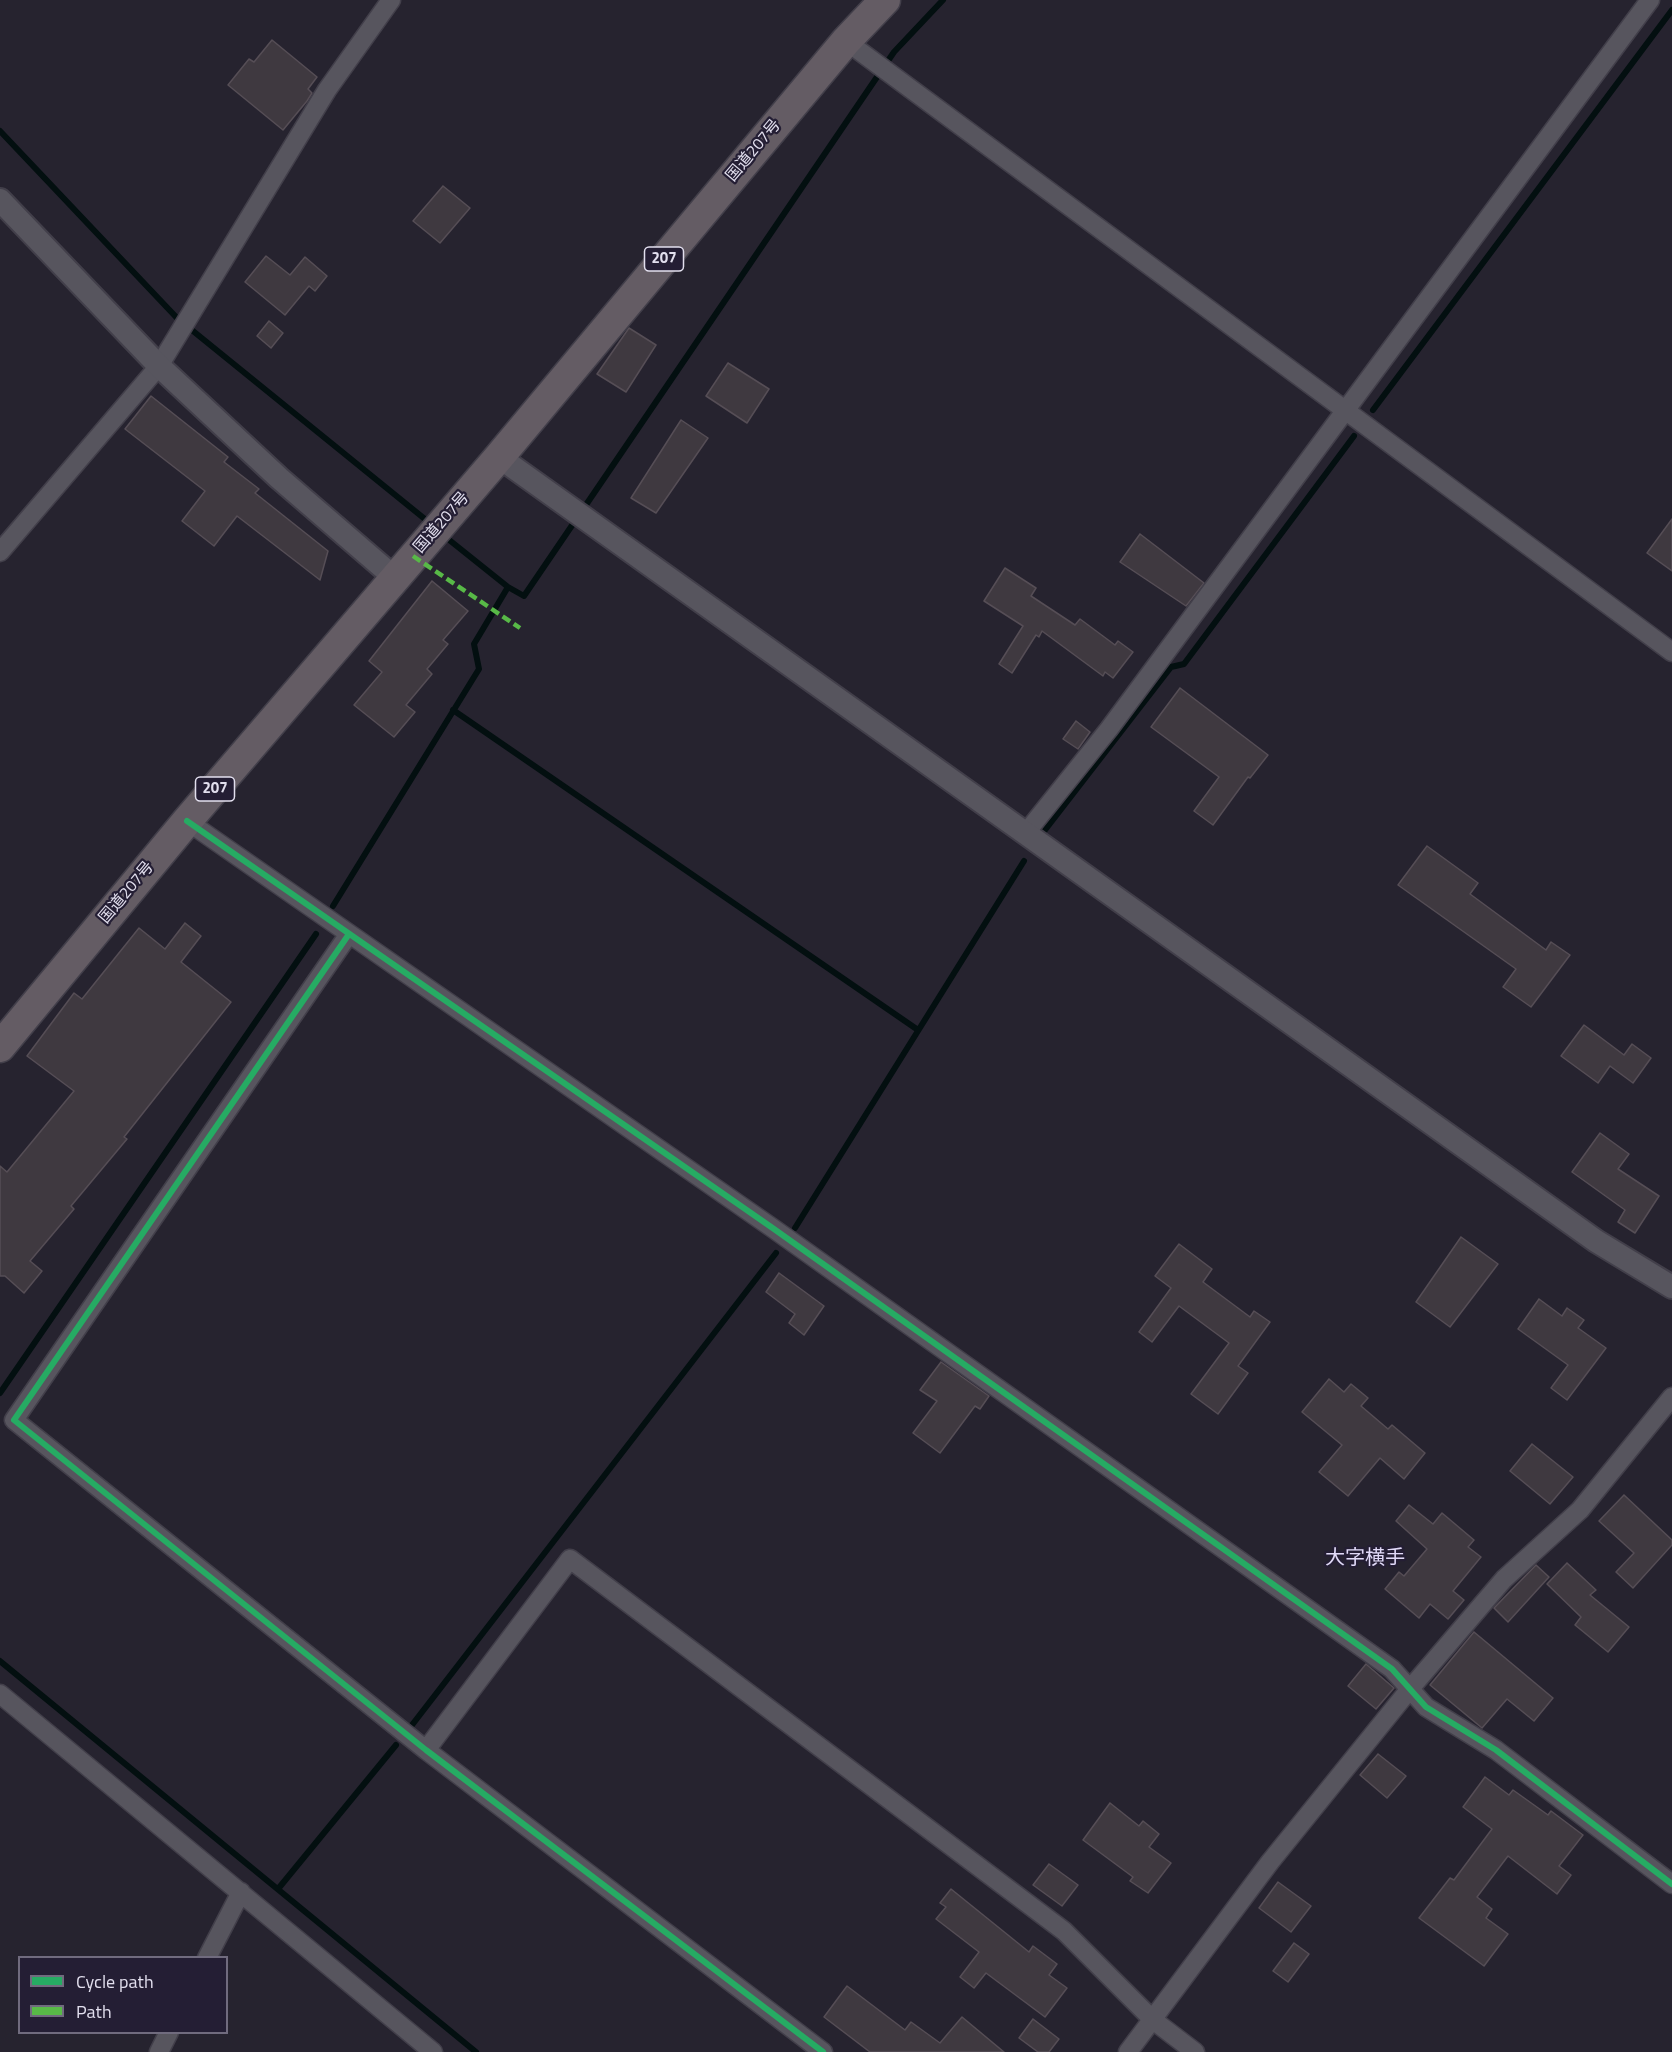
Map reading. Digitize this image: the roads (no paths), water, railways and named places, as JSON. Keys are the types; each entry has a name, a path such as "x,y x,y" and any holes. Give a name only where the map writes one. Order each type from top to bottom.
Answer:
{"highway":[{"name":"国道207号","path":"0,1047 187,821 499,457 846,41 885,0"}],"street":[{"path":"0,552 159,366 327,90 391,0"},
{"path":"1025,834 1109,729 1650,0"},
{"path":"846,41 1672,652"},
{"path":"0,200 159,366 279,478 394,578"},
{"path":"499,457 588,523 1596,1241 1672,1287"},
{"path":"187,821 774,1229 1392,1669 1426,1707 1496,1750 1672,1884"},
{"path":"349,934 14,1420 426,1750 823,2052"},
{"path":"1128,2052 1270,1862 1409,1690 1504,1579 1580,1510 1672,1397"},
{"path":"426,1750 570,1560 1064,1931 1153,2020 1195,2052"},
{"path":"0,1694 434,2052"},
{"path":"208,1956 241,1892"},
{"path":"159,2052 168,2034"}],"waterway":[{"path":"443,535 508,587 524,596 894,52 943,0"},
{"path":"1373,410 1672,10"},
{"path":"0,131 177,318 431,524"},
{"path":"1045,830 1171,667 1184,664 1354,436"},
{"path":"333,906 479,669 474,644 508,587"},
{"path":"453,710 918,1030"},
{"path":"795,1228 1024,861"},
{"path":"0,1393 316,934"},
{"path":"412,1725 776,1253"},
{"path":"0,1661 476,2052"},
{"path":"278,1889 396,1745"}],"district":[{"name":"大字横手","path":"1365,1559"}]}
